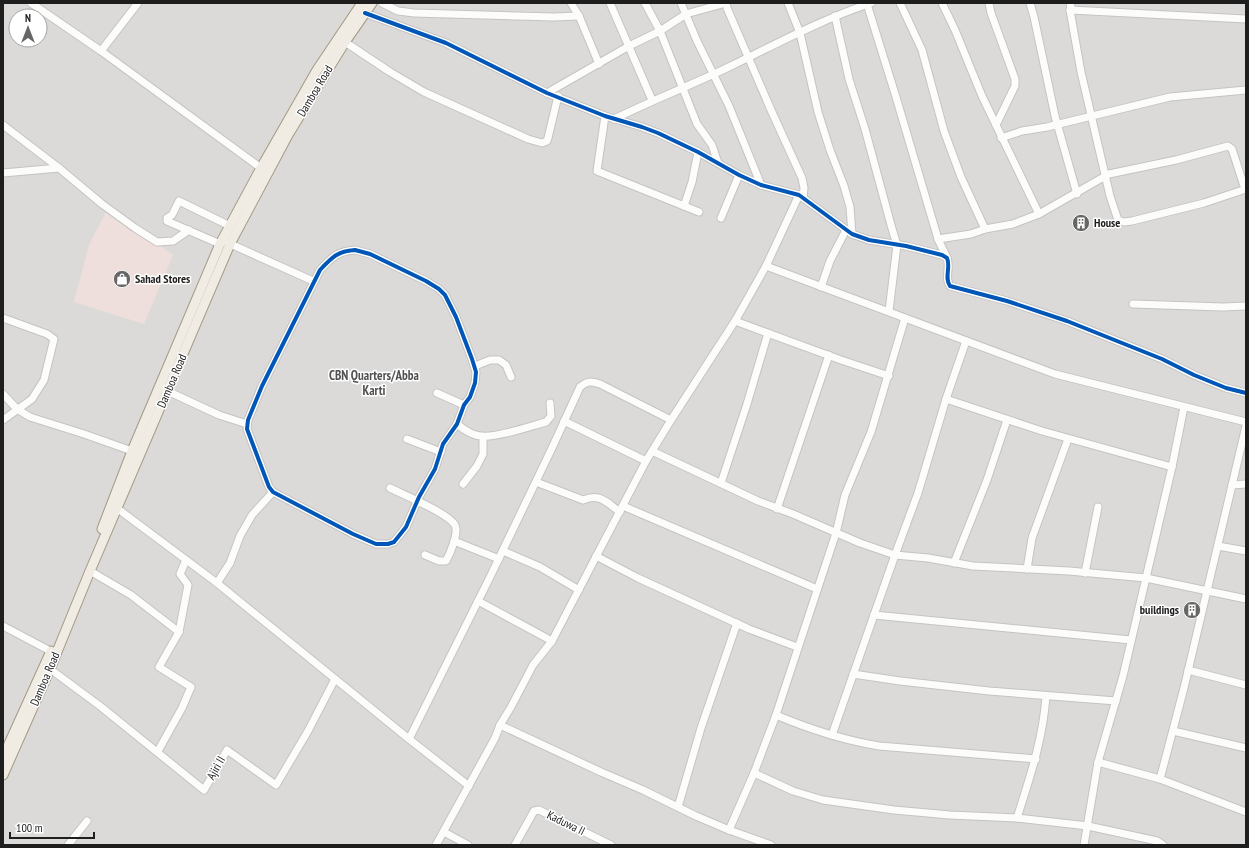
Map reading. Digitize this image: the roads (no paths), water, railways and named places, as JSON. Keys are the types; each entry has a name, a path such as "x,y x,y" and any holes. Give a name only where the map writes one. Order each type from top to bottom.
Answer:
{"main road":[{"name":"Damboa Road","path":"53,653 90,571 230,226 260,168 317,70 362,3"},
{"name":"Damboa Road","path":"224,243 345,42 372,3"},
{"name":"Damboa Road","path":"3,775 115,507 132,451 163,389"},
{"name":"Damboa Road","path":"3,757 47,667"}],"street":[{"path":"31,3 101,51 260,168"},
{"path":"101,51 138,3"},
{"path":"382,3 398,11 414,13 554,17 579,16"},
{"path":"571,3 579,16 599,64"},
{"path":"610,3 652,100"},
{"path":"645,3 660,31 697,124 712,145 718,163"},
{"path":"681,3 697,41 714,74 762,185"},
{"path":"436,845 533,665 552,641 646,461 735,321 766,266 804,188 802,178 748,58 726,3 686,14 660,31 629,46 547,93"},
{"path":"788,3 800,33 818,112 850,207 852,234"},
{"path":"900,3 922,50 944,131 961,177 985,229"},
{"path":"942,3 1001,138 1039,214"},
{"path":"989,3 991,13 1015,79 1015,86 996,125"},
{"path":"1030,3 1057,123 1077,194"},
{"path":"614,119 652,100 714,74 835,16 866,4 894,90 938,239 949,262 947,281 950,286 1007,301 1067,321 1162,359 1194,375 1226,388 1246,393"},
{"path":"938,239 971,234 985,229 1013,224 1039,214 1077,194 1106,176 1228,146 1234,155 1246,189 1204,203 1124,222 1118,220 1110,196 1106,176 1081,72 1070,7 1246,19"},
{"path":"365,12 446,43 547,93 558,96 605,116 658,133 698,152 739,175 762,185 801,196 852,234 869,240 942,255 947,258"},
{"path":"835,16 849,79 865,128 897,245 889,311"},
{"path":"345,42 390,72 424,92 528,139 542,143 547,141 558,96"},
{"path":"1001,138 1022,131 1047,127 1057,123 1182,95 1246,90"},
{"path":"605,116 597,171 698,212"},
{"path":"3,125 59,168 102,204 157,242 173,240 189,230"},
{"path":"684,206 692,182 698,152"},
{"path":"3,173 59,168"},
{"path":"721,218 739,175"},
{"path":"230,226 179,201 167,221 224,243 313,282"},
{"path":"820,287 830,261 846,230"},
{"path":"355,250 370,254 426,281 439,289 445,295 475,366 475,383 470,397 464,405 457,424 444,444 435,469 417,501 406,527 394,542 388,544 376,544 353,534 273,492 269,488 247,429 247,424 262,386 295,323 313,282 320,270 332,257 344,251 355,250"},
{"path":"766,266 1055,374 1246,422"},
{"path":"1133,304 1223,308 1246,306"},
{"path":"3,318 47,334 54,339 44,380 32,399 3,420"},
{"path":"729,830 754,774 776,715 797,647 836,533 845,495 871,432 889,376 905,318"},
{"path":"735,321 889,376"},
{"path":"721,483 768,333"},
{"path":"832,735 918,493 946,399 966,341"},
{"path":"777,508 829,355"},
{"path":"475,366 490,360 499,360 506,365 511,377"},
{"path":"409,739 503,551 580,387 587,382 592,381 671,420"},
{"path":"163,389 219,415 247,424"},
{"path":"437,392 464,405"},
{"path":"3,394 17,409 30,417 132,451"},
{"path":"946,399 1068,439 1172,467"},
{"path":"457,424 466,431 483,436 494,435 546,422 551,416 550,402"},
{"path":"1084,845 1098,762 1116,701 1146,578 1172,467 1184,406"},
{"path":"954,563 987,480 1007,420"},
{"path":"564,421 646,461"},
{"path":"1160,779 1188,670 1246,426"},
{"path":"463,484 477,466 483,454 483,436"},
{"path":"407,439 441,452"},
{"path":"1027,569 1032,538 1068,439"},
{"path":"652,451 777,508 860,543 895,555 928,558 972,566 1146,578 1246,599"},
{"path":"536,482 583,500 597,496 622,509 817,589"},
{"path":"1232,485 1246,484"},
{"path":"390,488 450,519 455,526 456,533 454,541 446,561 439,561 425,554"},
{"path":"216,583 230,563 240,536 252,514 273,492"},
{"path":"115,507 216,583 469,786"},
{"path":"1085,573 1098,507"},
{"path":"454,541 499,559"},
{"path":"1218,546 1246,551"},
{"path":"503,551 540,567 579,590"},
{"path":"596,556 638,578 737,623 797,647"},
{"path":"158,751 182,708 191,687 159,667 179,632 188,585 180,574 186,560"},
{"path":"90,571 131,595 179,632"},
{"path":"478,601 552,641"},
{"path":"874,615 1131,640"},
{"path":"678,807 701,728 737,623"},
{"path":"3,626 53,653"},
{"name":"Ajiri II","path":"47,667 158,751 204,790 226,750 276,785 308,731 335,679"},
{"path":"1188,670 1246,685"},
{"path":"853,674 900,681 1046,696 1116,701"},
{"path":"1017,818 1036,759 1045,716 1046,696"},
{"path":"776,715 795,724 853,742 879,746 1036,759"},
{"path":"500,725 729,830 770,845"},
{"path":"1173,731 1246,748"},
{"path":"1098,762 1160,779 1246,812"},
{"path":"754,774 793,791 823,800 894,810 1017,818 1088,826 1157,842 1163,845"},
{"name":"Kaduwa II","path":"515,845 534,810 539,810 611,845"},
{"path":"68,845 87,821"},
{"path":"444,832 468,845"}],"place":[{"name":"House","path":"1081,223"},
{"name":"Sahad Stores","path":"122,279"},
{"name":"buildings","path":"1192,610"}],"district":[{"name":"CBN Quarters/Abba Karti","path":"374,382"}]}
